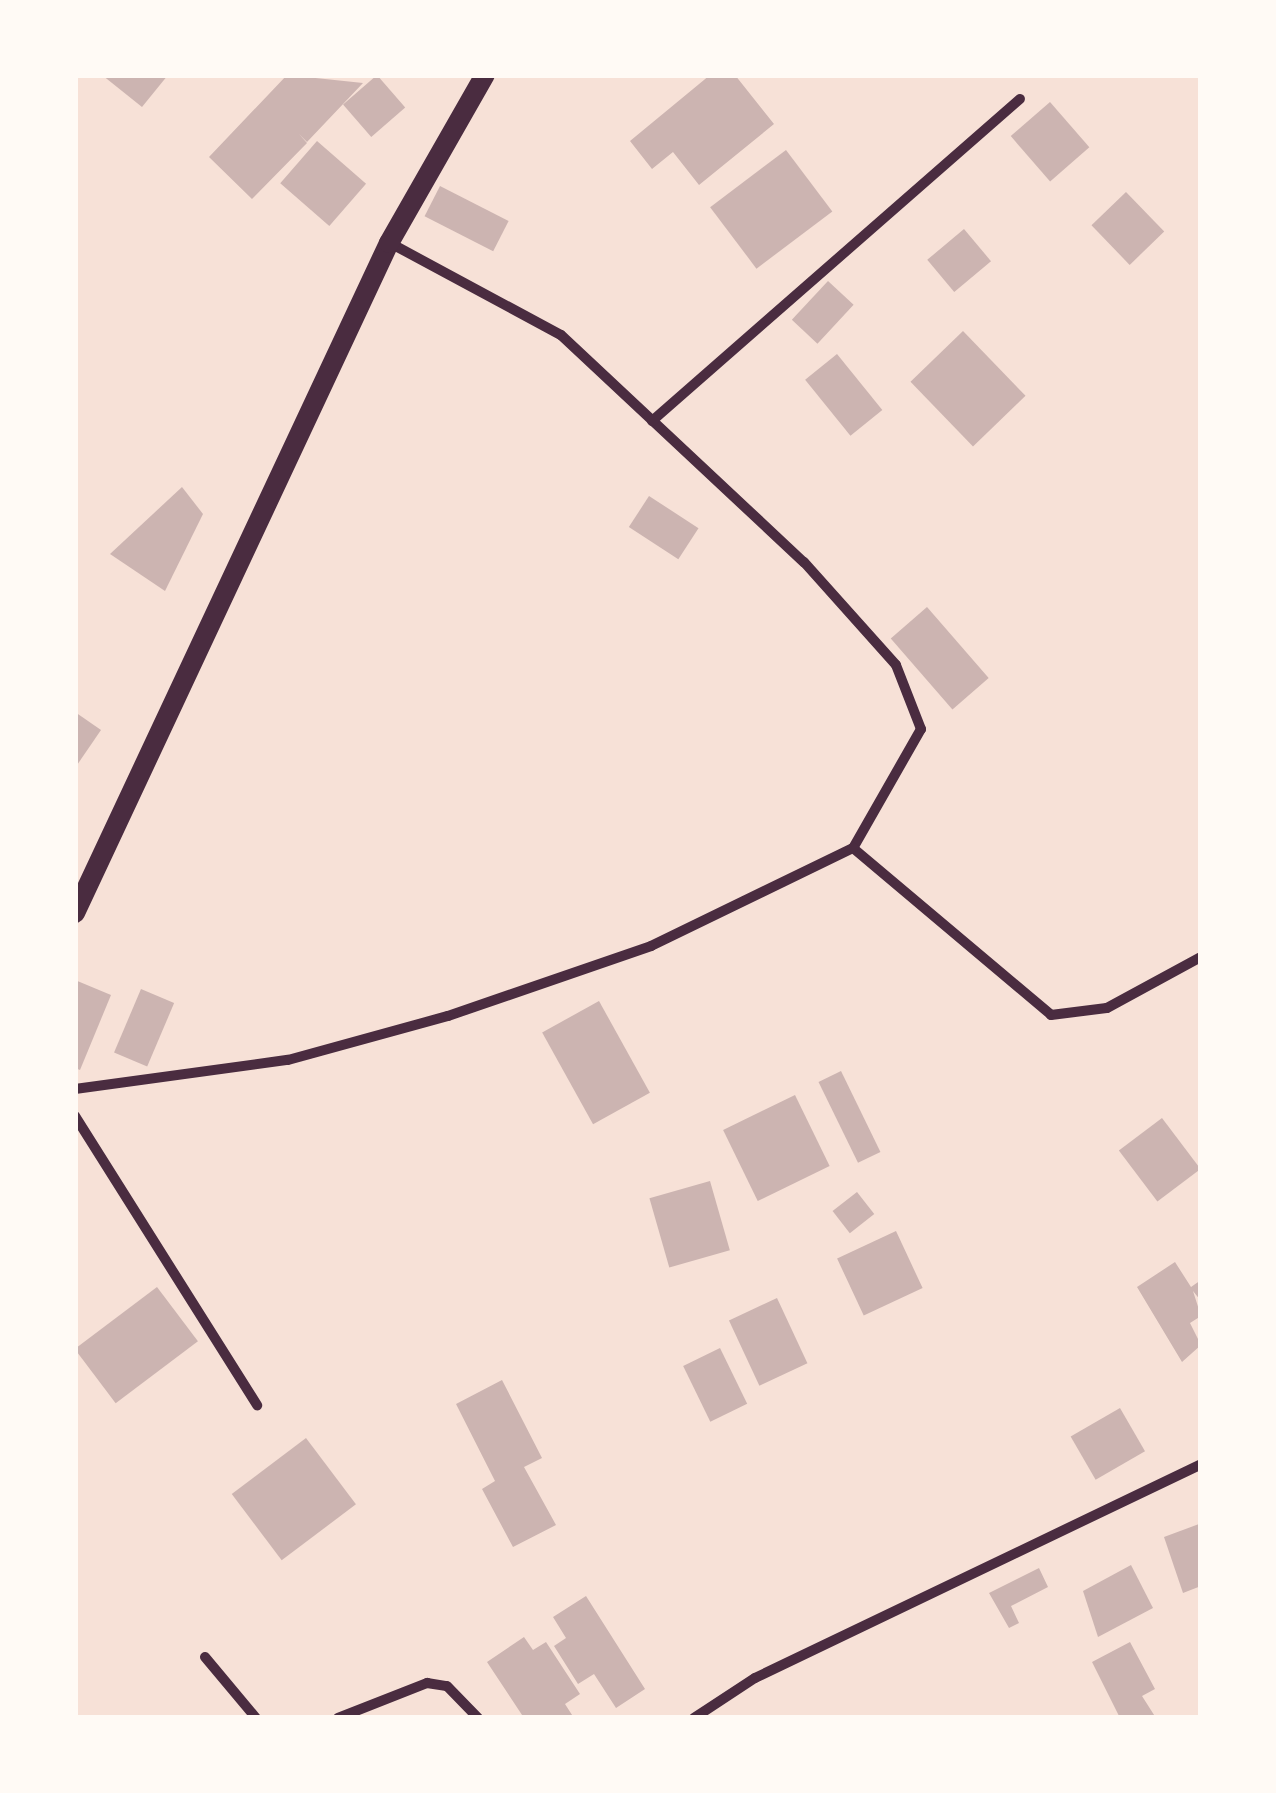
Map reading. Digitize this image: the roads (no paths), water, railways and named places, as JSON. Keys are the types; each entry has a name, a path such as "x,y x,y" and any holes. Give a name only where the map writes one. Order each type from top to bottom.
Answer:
{"main road":[{"path":"75,913 389,243 485,75"}],"street":[{"path":"652,421 1020,99"},
{"path":"75,1089 288,1060 448,1016 650,946 853,848 912,754 918,705 896,665 804,562 561,335 389,243"},
{"path":"853,848 1052,1015 1107,1008 1201,957"},
{"path":"75,1116 257,1404"},
{"path":"694,1718 755,1678 1201,1464"},
{"path":"204,1657 256,1718"},
{"path":"338,1718 427,1683 447,1686 478,1718"}]}
